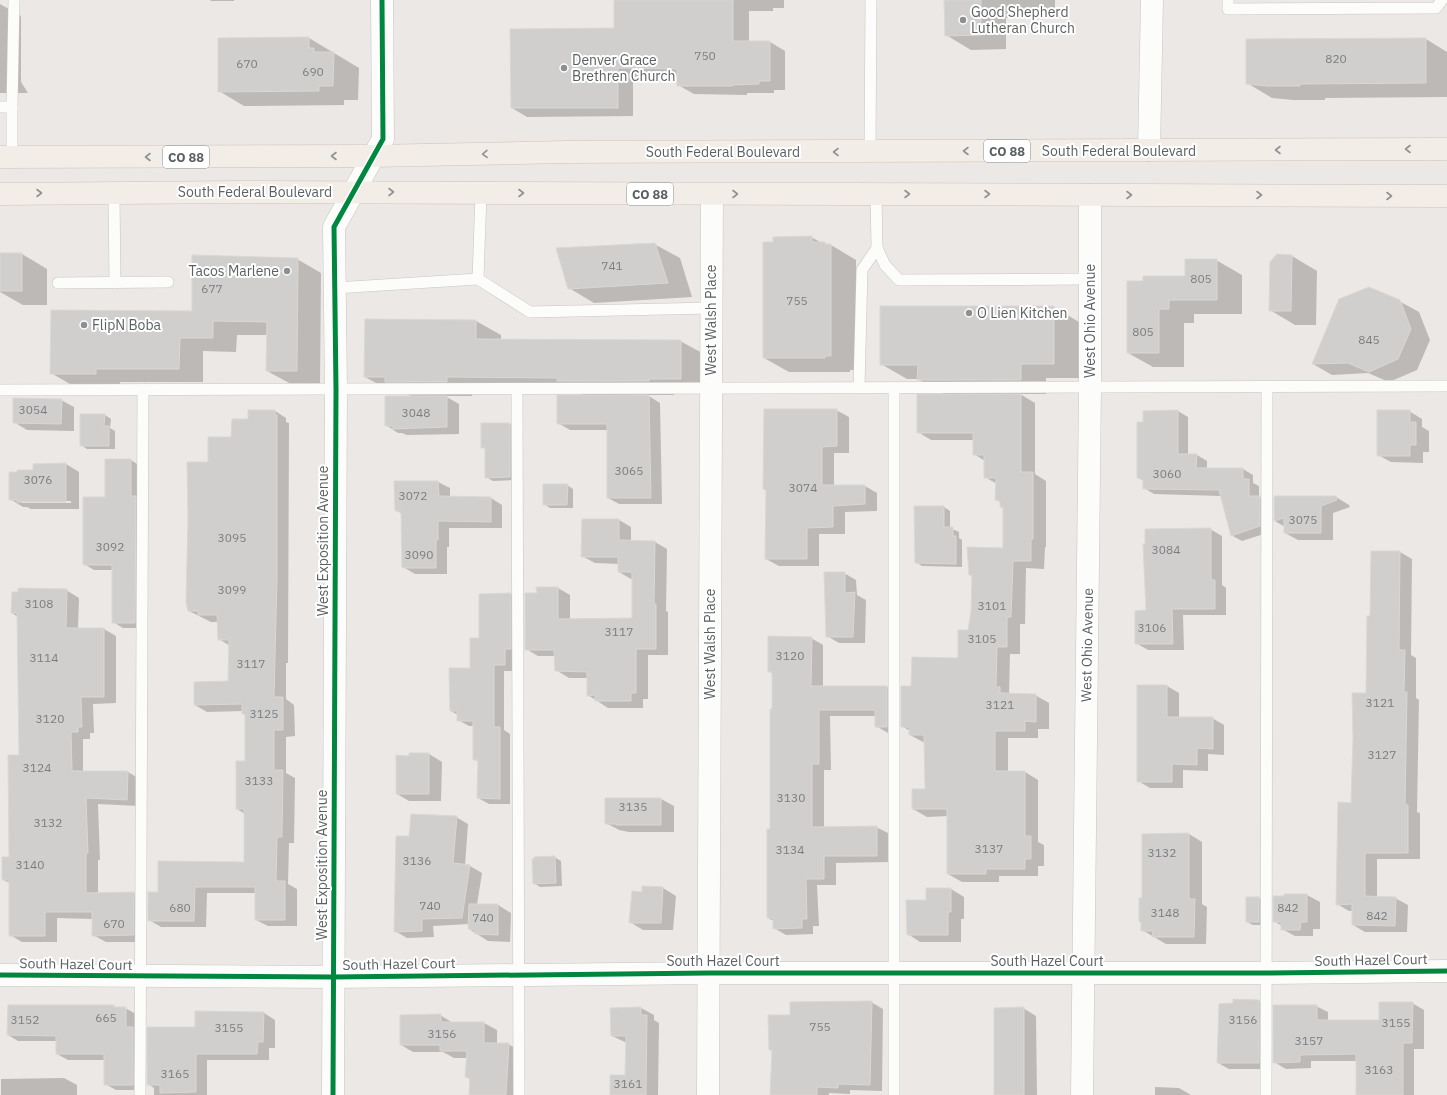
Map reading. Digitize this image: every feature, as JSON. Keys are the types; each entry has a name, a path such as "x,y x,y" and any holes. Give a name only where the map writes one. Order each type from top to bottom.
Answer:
{"main road":[{"name":"South Federal Boulevard","path":"6,157 373,156 566,152 1447,149"},
{"name":"South Federal Boulevard","path":"0,194 352,192 1447,196"}],"street":[{"name":"West Exposition Avenue","path":"333,1095 336,389 334,227 352,192 383,139 382,0"},
{"path":"1149,150 1152,0"},
{"name":"West Walsh Place","path":"708,1095 712,194"},
{"name":"West Ohio Avenue","path":"1082,1095 1090,387 1090,195"},
{"name":"South Hazel Court","path":"0,975 333,977 709,973 1267,973 1447,971"}],"lane":[{"path":"6,157 12,107 14,0"},
{"path":"870,0 870,152"},
{"path":"1228,0 1228,9 1436,8 1442,0"},
{"path":"0,107 12,107"},
{"path":"114,193 115,283"},
{"path":"478,279 480,193"},
{"path":"876,194 877,248 885,265 899,280 1090,279"},
{"path":"859,387 862,270 877,248"},
{"path":"335,288 478,279 530,312 711,308"},
{"path":"58,283 168,282"},
{"path":"0,390 1447,386"},
{"path":"1266,1095 1267,387"},
{"path":"894,388 894,1095"},
{"path":"140,1095 143,389"},
{"path":"517,389 519,1095"}],"building":[{"path":"614,0 733,0 733,41 770,41 770,81 759,81 759,84 732,86 677,86 677,69 618,68 618,108 511,108 510,29 614,28"},
{"name":"Good Shepherd Lutheran Church","path":"944,0 981,0 981,35 945,36"},
{"path":"309,37 309,48 314,48 314,52 334,52 333,86 319,86 319,91 218,92 218,38"},
{"path":"1426,38 1426,83 1300,84 1300,86 1267,86 1246,84 1246,39"},
{"path":"812,236 812,242 825,242 825,244 831,244 831,356 825,356 825,358 763,358 763,242 773,242 773,237"},
{"path":"655,243 668,283 568,289 556,248"},
{"path":"0,253 22,253 22,291 0,291"},
{"path":"1277,254 1292,255 1291,311 1269,311 1270,262"},
{"path":"192,255 298,258 297,371 266,371 267,322 213,321 213,338 180,338 179,369 96,369 96,374 50,374 51,310 192,311"},
{"path":"1185,259 1217,259 1217,300 1169,300 1169,309 1159,309 1159,353 1127,353 1127,281 1143,281 1143,276 1185,276"},
{"path":"1369,287 1400,300 1411,329 1398,359 1369,372 1348,363 1312,364 1339,299"},
{"path":"880,306 1054,306 1054,364 1021,364 1021,380 917,380 918,365 880,365"},
{"path":"365,319 476,320 476,339 681,340 681,379 649,379 649,381 557,381 557,378 447,377 447,382 385,382 385,377 364,377"},
{"path":"917,394 1021,394 1021,472 1033,472 1033,539 1031,539 1031,561 1013,561 1011,617 1007,617 1007,647 997,647 996,687 1000,687 1000,693 1036,694 1036,722 1025,721 1025,731 995,731 995,771 1025,771 1025,836 1031,836 1031,859 1025,859 1025,869 986,869 986,874 947,874 947,809 912,809 912,789 925,789 924,735 909,735 909,727 901,727 901,686 911,686 912,657 958,658 958,630 968,630 971,611 972,575 969,575 967,547 1003,548 1003,507 1000,507 1000,500 995,500 996,478 984,478 984,455 973,455 973,433 917,433"},
{"path":"557,395 649,395 651,498 607,498 607,424 557,424"},
{"path":"385,396 447,396 447,427 393,429 393,426 385,426"},
{"path":"13,398 62,399 61,424 13,423"},
{"path":"764,409 837,409 837,446 822,447 822,485 865,485 865,504 833,506 833,527 807,528 807,559 765,559 766,490 763,489"},
{"path":"248,410 275,410 275,415 277,415 277,578 274,697 283,697 283,730 274,730 274,770 283,770 282,837 277,837 276,881 285,881 285,920 255,920 255,887 195,887 194,921 148,921 148,892 158,892 158,861 244,862 244,809 236,809 236,761 245,761 245,714 242,714 242,704 194,705 194,682 228,681 229,640 218,640 217,615 198,615 198,611 188,611 186,602 188,519 187,462 208,462 208,437 231,437 232,419 248,419"},
{"path":"1178,410 1178,454 1197,454 1196,468 1243,468 1243,479 1249,479 1249,496 1260,496 1260,526 1231,536 1219,490 1143,489 1143,479 1137,478 1137,422 1143,422 1143,411"},
{"path":"1377,410 1410,410 1410,422 1416,422 1416,445 1410,445 1410,456 1377,456"},
{"path":"80,414 105,414 104,426 109,426 109,446 80,446"},
{"path":"481,423 510,423 510,477 485,478 485,448 481,448"},
{"path":"105,459 131,459 131,496 136,496 135,623 112,623 112,565 83,565 83,497 105,497"},
{"path":"66,463 66,502 17,502 17,500 9,500 9,472 17,472 17,470 33,470 33,464"},
{"path":"394,481 438,481 439,496 491,497 491,522 438,521 436,568 404,568 402,567 401,511 395,511"},
{"path":"543,484 568,484 567,505 543,505"},
{"path":"1274,496 1336,496 1337,500 1321,506 1321,533 1284,533 1284,518 1274,521"},
{"path":"914,506 944,506 944,527 953,527 953,536 956,536 956,564 915,563"},
{"path":"582,519 619,519 619,540 655,541 654,604 656,604 656,649 636,649 636,693 631,693 631,701 595,701 595,695 587,696 587,672 555,671 554,650 525,650 525,593 537,593 536,587 558,587 558,619 632,618 632,572 618,572 618,557 581,557"},
{"path":"1211,528 1211,580 1215,580 1215,609 1172,609 1173,644 1135,644 1135,611 1146,610 1143,544 1145,544 1145,529"},
{"path":"1371,551 1400,551 1399,650 1405,650 1404,692 1407,692 1405,805 1408,805 1408,853 1365,853 1365,896 1396,897 1395,926 1352,925 1352,904 1336,905 1338,802 1351,803 1353,737 1352,693 1366,693 1367,616 1370,616"},
{"path":"824,572 845,572 845,593 855,592 853,637 826,637"},
{"path":"18,588 67,589 66,628 104,628 104,697 81,697 82,727 78,727 78,732 71,732 72,771 128,771 127,800 86,798 88,853 86,853 86,893 134,892 134,935 92,936 92,912 45,912 45,936 9,936 9,880 2,880 2,857 9,857 8,755 19,755 17,613 11,613 12,592 18,592"},
{"path":"511,593 511,649 505,649 505,665 494,665 494,727 500,727 500,799 477,798 478,760 473,760 473,721 457,721 457,711 450,711 449,668 470,668 470,638 479,638 479,594"},
{"path":"768,636 812,637 811,686 887,686 887,727 875,727 875,710 819,710 819,764 812,764 812,827 877,826 877,856 824,856 824,879 806,879 807,919 802,919 802,928 773,929 773,918 767,918 767,829 770,829 770,709 772,709 772,672 768,672"},
{"path":"1137,685 1167,685 1167,717 1213,717 1213,749 1197,748 1197,765 1172,764 1172,782 1137,782"},
{"path":"409,753 429,753 429,794 396,794 396,755 409,756"},
{"path":"605,798 661,798 661,825 605,824"},
{"path":"411,814 457,816 453,863 470,865 462,918 422,919 422,931 394,932 396,836 409,836"},
{"path":"1189,833 1189,899 1195,899 1194,937 1152,937 1153,931 1141,931 1141,922 1139,922 1139,898 1142,898 1142,834"},
{"path":"555,856 556,883 533,884 532,859 534,859 534,857"},
{"path":"642,886 663,887 661,923 629,923 632,891 642,892"},
{"path":"926,888 951,888 951,912 948,912 948,935 907,935 906,900 926,900"},
{"path":"1284,894 1307,894 1307,922 1301,922 1300,930 1281,930 1281,922 1273,922 1273,896 1284,896"},
{"path":"1246,897 1259,897 1259,922 1246,922"},
{"path":"469,904 498,904 498,935 475,934 475,930 468,929"},
{"path":"1233,999 1259,1000 1259,1063 1217,1063 1219,1004 1233,1003"},
{"path":"872,1001 870,1085 838,1084 838,1088 817,1087 817,1095 770,1095 772,1050 769,1050 768,1015 790,1015 790,1002"},
{"path":"1379,1002 1413,1002 1412,1043 1403,1043 1403,1095 1356,1095 1356,1054 1300,1055 1300,1062 1273,1063 1273,1005 1317,1005 1317,1020 1379,1020"},
{"path":"8,1005 114,1005 114,1007 126,1007 126,1027 133,1027 133,1085 104,1085 104,1054 56,1054 56,1036 7,1035"},
{"path":"641,1007 641,1015 647,1015 646,1095 610,1095 610,1075 625,1075 626,1036 611,1036 610,1008"},
{"path":"1024,1007 1024,1095 994,1095 994,1008"},
{"path":"195,1011 264,1012 263,1042 258,1042 257,1054 196,1054 196,1092 160,1093 160,1085 147,1085 147,1027 195,1027"},
{"path":"441,1014 441,1022 484,1022 484,1043 509,1043 506,1095 469,1095 470,1077 465,1077 467,1051 440,1051 440,1045 400,1045 400,1015"}],"cycle path":[{"path":"333,1095 336,389 334,227 383,139 382,0"},
{"path":"0,975 333,977 709,973 1267,973 1447,971"}],"place":[{"name":"Good Shepherd Lutheran Church","path":"963,20"},
{"name":"Denver Grace Brethren Church","path":"564,68"},
{"name":"Tacos Marlene","path":"287,271"},
{"name":"O Lien Kitchen","path":"969,313"},
{"name":"FlipN Boba","path":"84,325"}]}
